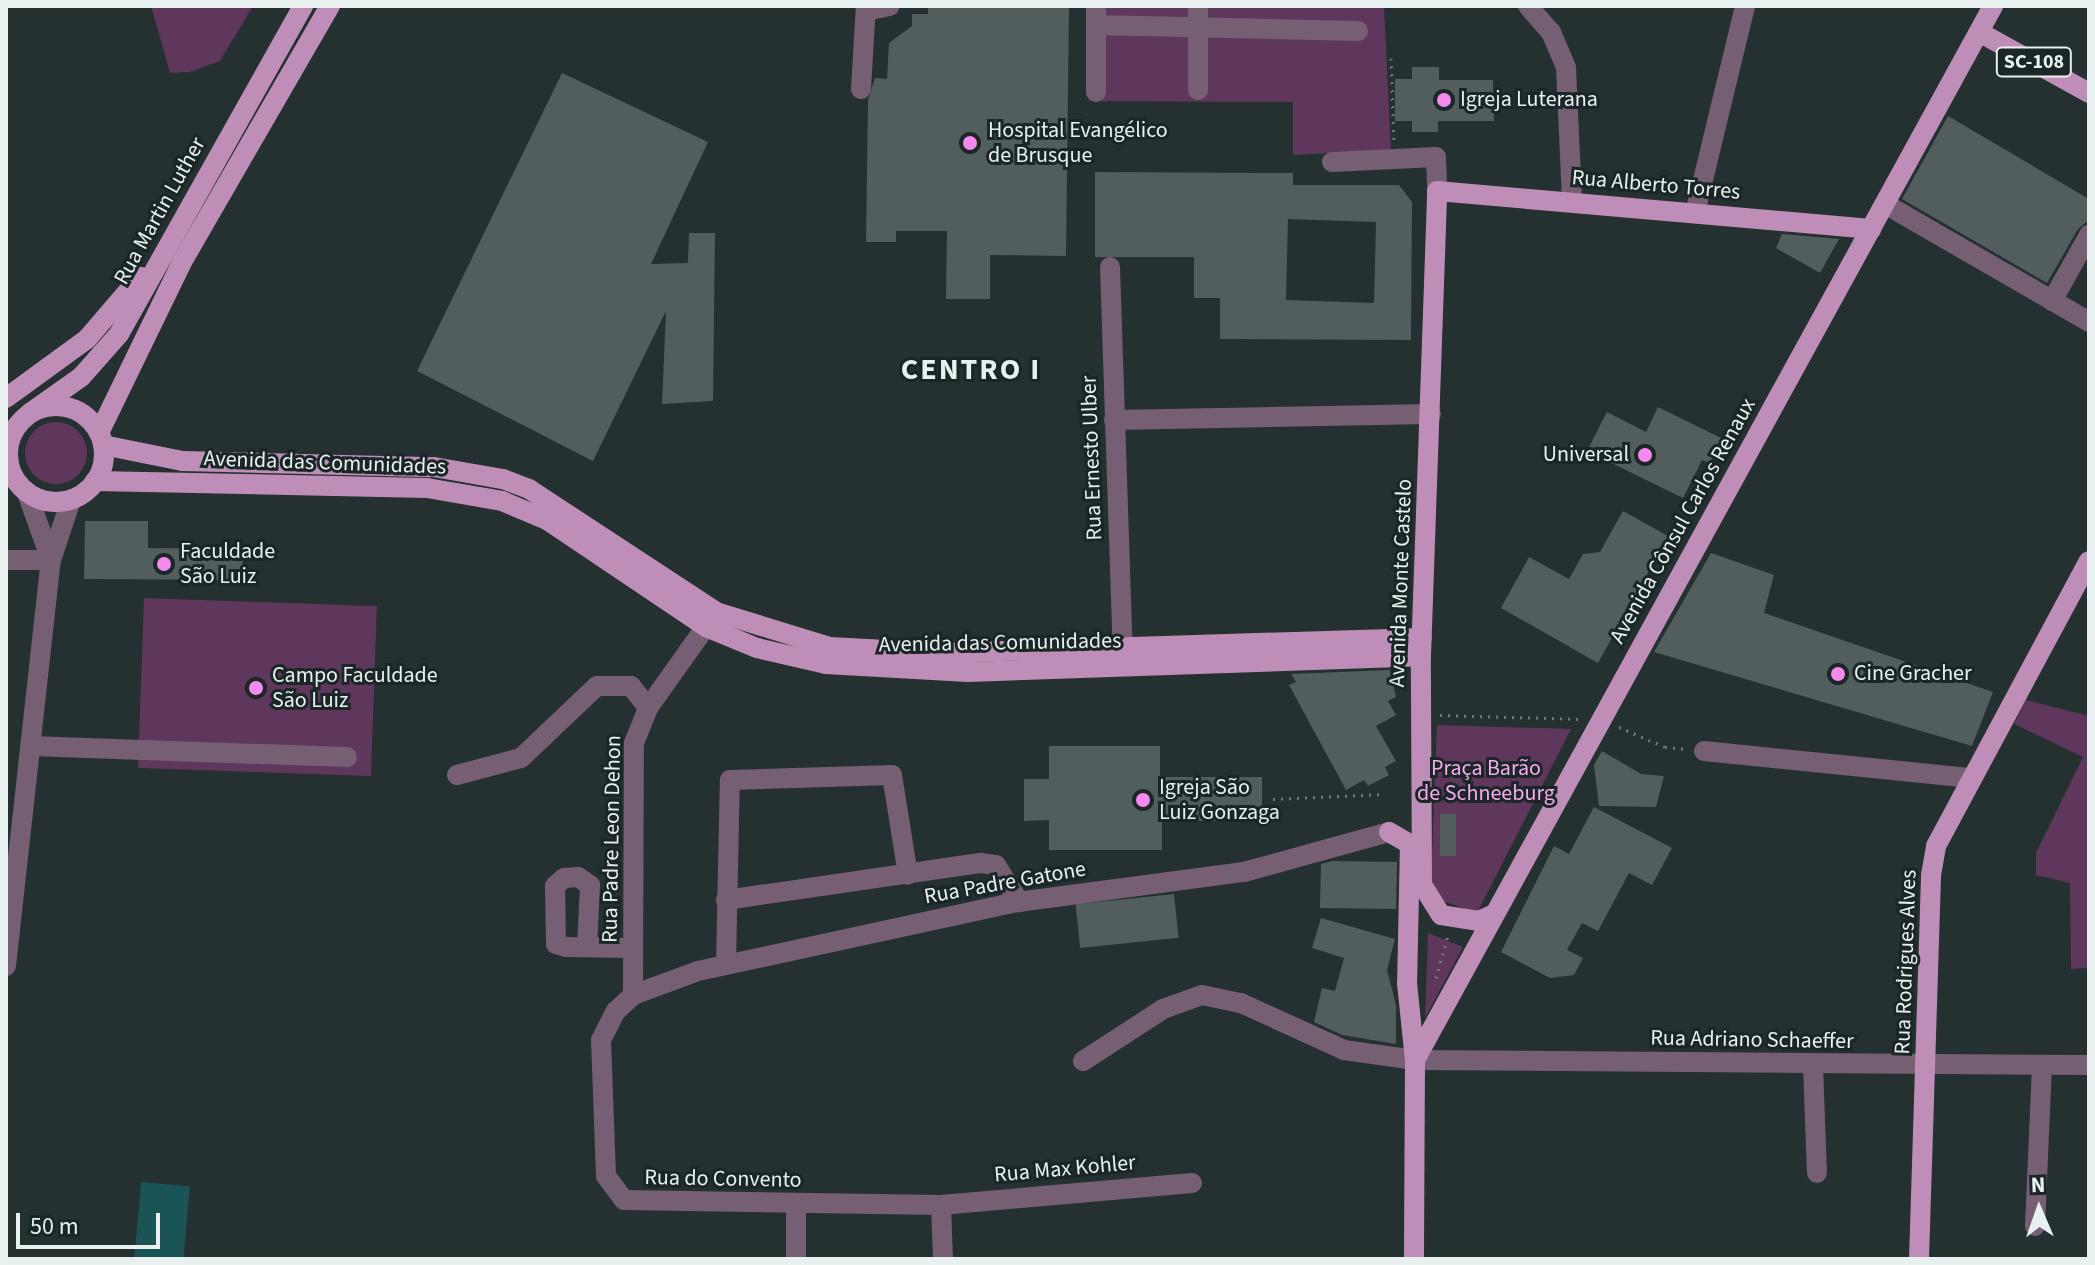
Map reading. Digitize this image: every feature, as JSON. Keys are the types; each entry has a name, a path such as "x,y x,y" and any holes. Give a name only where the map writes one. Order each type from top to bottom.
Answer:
{"main road":[{"name":"Rua Martin Luther","path":"18,422 103,356 303,6"},
{"name":"Rua Martin Luther","path":"101,439 175,275 330,6"},
{"name":"Avenida Cônsul Carlos Renaux","path":"1415,1060 1993,6"},
{"name":"SC-108","path":"1979,32 2089,93"},
{"name":"Rua Alberto Torres","path":"1437,191 1871,229"},
{"name":"Avenida Monte Castelo","path":"1437,191 1422,647 1422,885 1429,903 1452,919"},
{"path":"6,398 87,339 173,231"},
{"path":"61,406 76,411 101,439 95,481 71,500 56,502 17,487 7,453 18,422 61,406"},
{"name":"Avenida das Comunidades","path":"101,439 202,473"},
{"name":"Avenida das Comunidades","path":"95,481 202,473 325,475 434,467 529,489 711,620"},
{"name":"Avenida das Comunidades","path":"325,475 427,488 526,509 711,620 828,656 941,663 1422,647"},
{"name":"Rua Rodrigues Alves","path":"1919,1259 1931,875 1943,827 2089,561"},
{"path":"1414,1259 1415,1060 1407,983 1410,844 1389,832 1407,820 1410,753 1421,719"},
{"path":"1452,919 1479,921 1494,914"}],"street":[{"path":"861,89 866,8 889,6"},
{"path":"1198,6 1198,90"},
{"path":"1528,6 1551,32 1566,68 1572,202"},
{"path":"1695,213 1745,6"},
{"path":"1096,92 1096,16 1198,29 1358,31"},
{"path":"1332,162 1436,157 1437,191"},
{"path":"1885,204 2089,322"},
{"path":"2052,301 2089,235"},
{"name":"Rua Ernesto Ulber","path":"1110,267 1123,656"},
{"path":"1114,420 1431,414"},
{"path":"427,488 434,467"},
{"path":"17,487 51,560"},
{"path":"6,966 51,560 71,500"},
{"path":"6,560 51,560"},
{"name":"Rua Padre Leon Dehon","path":"633,995 634,743 648,708 711,620"},
{"path":"457,775 521,758 597,686 631,686 648,708"},
{"path":"30,746 347,757"},
{"path":"1704,751 1969,778"},
{"path":"726,964 725,791 730,780 738,776 892,775 908,875"},
{"name":"Rua Padre Gatone","path":"633,995 726,964 1019,902 1244,872 1389,832"},
{"path":"726,900 996,865 1019,902"},
{"path":"587,947 633,948"},
{"name":"Rua do Convento","path":"633,995 616,1011 601,1040 606,1176 615,1193 644,1204 941,1205"},
{"name":"Rua Adriano Schaeffer","path":"1083,1061 1137,1023 1202,995 1241,1003 1344,1050 1415,1060 2089,1065"},
{"path":"1813,1065 1817,1173"},
{"path":"2035,1226 2042,1065"},
{"name":"Rua Max Kohler","path":"941,1205 1192,1183"},
{"path":"796,1204 796,1259"},
{"path":"941,1205 943,1259"}],"path":[{"path":"1391,58 1395,161"},
{"path":"1421,719 1601,720 1665,747 1704,751"},
{"path":"1273,799 1385,794"},
{"path":"1435,982 1452,919"}],"green space":[{"path":"151,6 253,6 220,61 190,72 170,73"},
{"path":"1090,6 1384,6 1391,150 1293,155 1293,102 1089,101"},
{"path":"50,422 62,422 78,431 85,441 85,465 78,475 62,484 50,484 30,470 25,459 25,447 39,427"},
{"name":"Campo Faculdade São Luiz","path":"144,598 377,606 371,776 138,768"},
{"path":"2026,700 2089,716 2089,968 2071,969 2070,883 2036,875 2036,853 2083,757 2014,724"},
{"name":"Praça Barão de Schneeburg","path":"1437,725 1571,729 1477,913 1440,900 1431,882"},
{"path":"1428,933 1463,947 1425,1018"}],"water":[{"path":"141,1182 190,1186 183,1259 134,1257"}],"building":[{"name":"Hospital Evangélico de Brusque","path":"928,6 1069,6 1066,256 990,255 990,299 946,299 947,231 896,231 896,242 866,242 868,100 875,78 887,79 889,43 912,26 912,14 928,14"},
{"name":"Igreja Luterana","path":"1412,67 1439,67 1439,80 1493,80 1494,121 1438,121 1438,132 1412,132 1412,121 1395,121 1395,79 1412,79"},
{"path":"562,73 708,142 651,264 688,263 689,233 715,233 713,401 662,404 666,311 593,461 417,371"},
{"path":"1948,116 2089,199 2089,220 2078,229 2047,283 1902,199"},
{"path":"1095,172 1293,173 1293,185 1399,185 1412,202 1411,340 1220,339 1220,298 1194,298 1194,257 1095,257","holes":["1288,219 1376,222 1374,303 1286,300"]},
{"path":"1782,234 1839,239 1820,273 1776,248"},
{"name":"Universal","path":"1658,407 1723,439 1711,464 1702,460 1683,498 1587,451 1607,412 1646,432"},
{"path":"1623,511 1668,536 1598,663 1501,608 1529,557 1569,579 1583,554 1600,552"},
{"name":"Faculdade São Luiz","path":"85,521 148,521 148,548 243,549 242,580 84,579"},
{"path":"1711,553 1774,575 1764,613 1993,692 1972,746 1654,652"},
{"path":"1390,670 1396,697 1388,701 1396,715 1376,726 1396,761 1385,767 1389,775 1368,786 1364,780 1346,790 1289,685 1296,682 1291,674"},
{"name":"Igreja São Luiz Gonzaga","path":"1049,746 1160,746 1160,777 1262,777 1262,821 1162,821 1162,850 1049,850 1049,820 1024,821 1024,779 1049,779"},
{"path":"1602,751 1641,774 1664,776 1656,807 1599,806 1594,765"},
{"path":"1594,807 1672,848 1652,885 1629,873 1598,931 1582,923 1567,950 1583,958 1574,975 1550,978 1501,952 1554,846 1569,854"},
{"path":"1440,814 1456,814 1456,856 1440,856"},
{"path":"1333,861 1397,862 1396,909 1320,908 1321,864"},
{"path":"1174,894 1179,938 1080,948 1076,904"},
{"path":"1321,918 1395,939 1387,970 1396,1005 1396,1044 1342,1035 1314,1022 1322,988 1335,991 1344,958 1312,948"}],"place":[{"name":"Igreja Luterana","path":"1444,100"},
{"name":"Hospital Evangélico de Brusque","path":"970,143"},
{"name":"Universal","path":"1645,455"},
{"name":"Faculdade São Luiz","path":"164,564"},
{"name":"Cine Gracher","path":"1838,674"},
{"name":"Campo Faculdade São Luiz","path":"256,688"},
{"name":"Igreja São Luiz Gonzaga","path":"1143,800"}],"district":[{"name":"CENTRO I","path":"971,370"}]}
